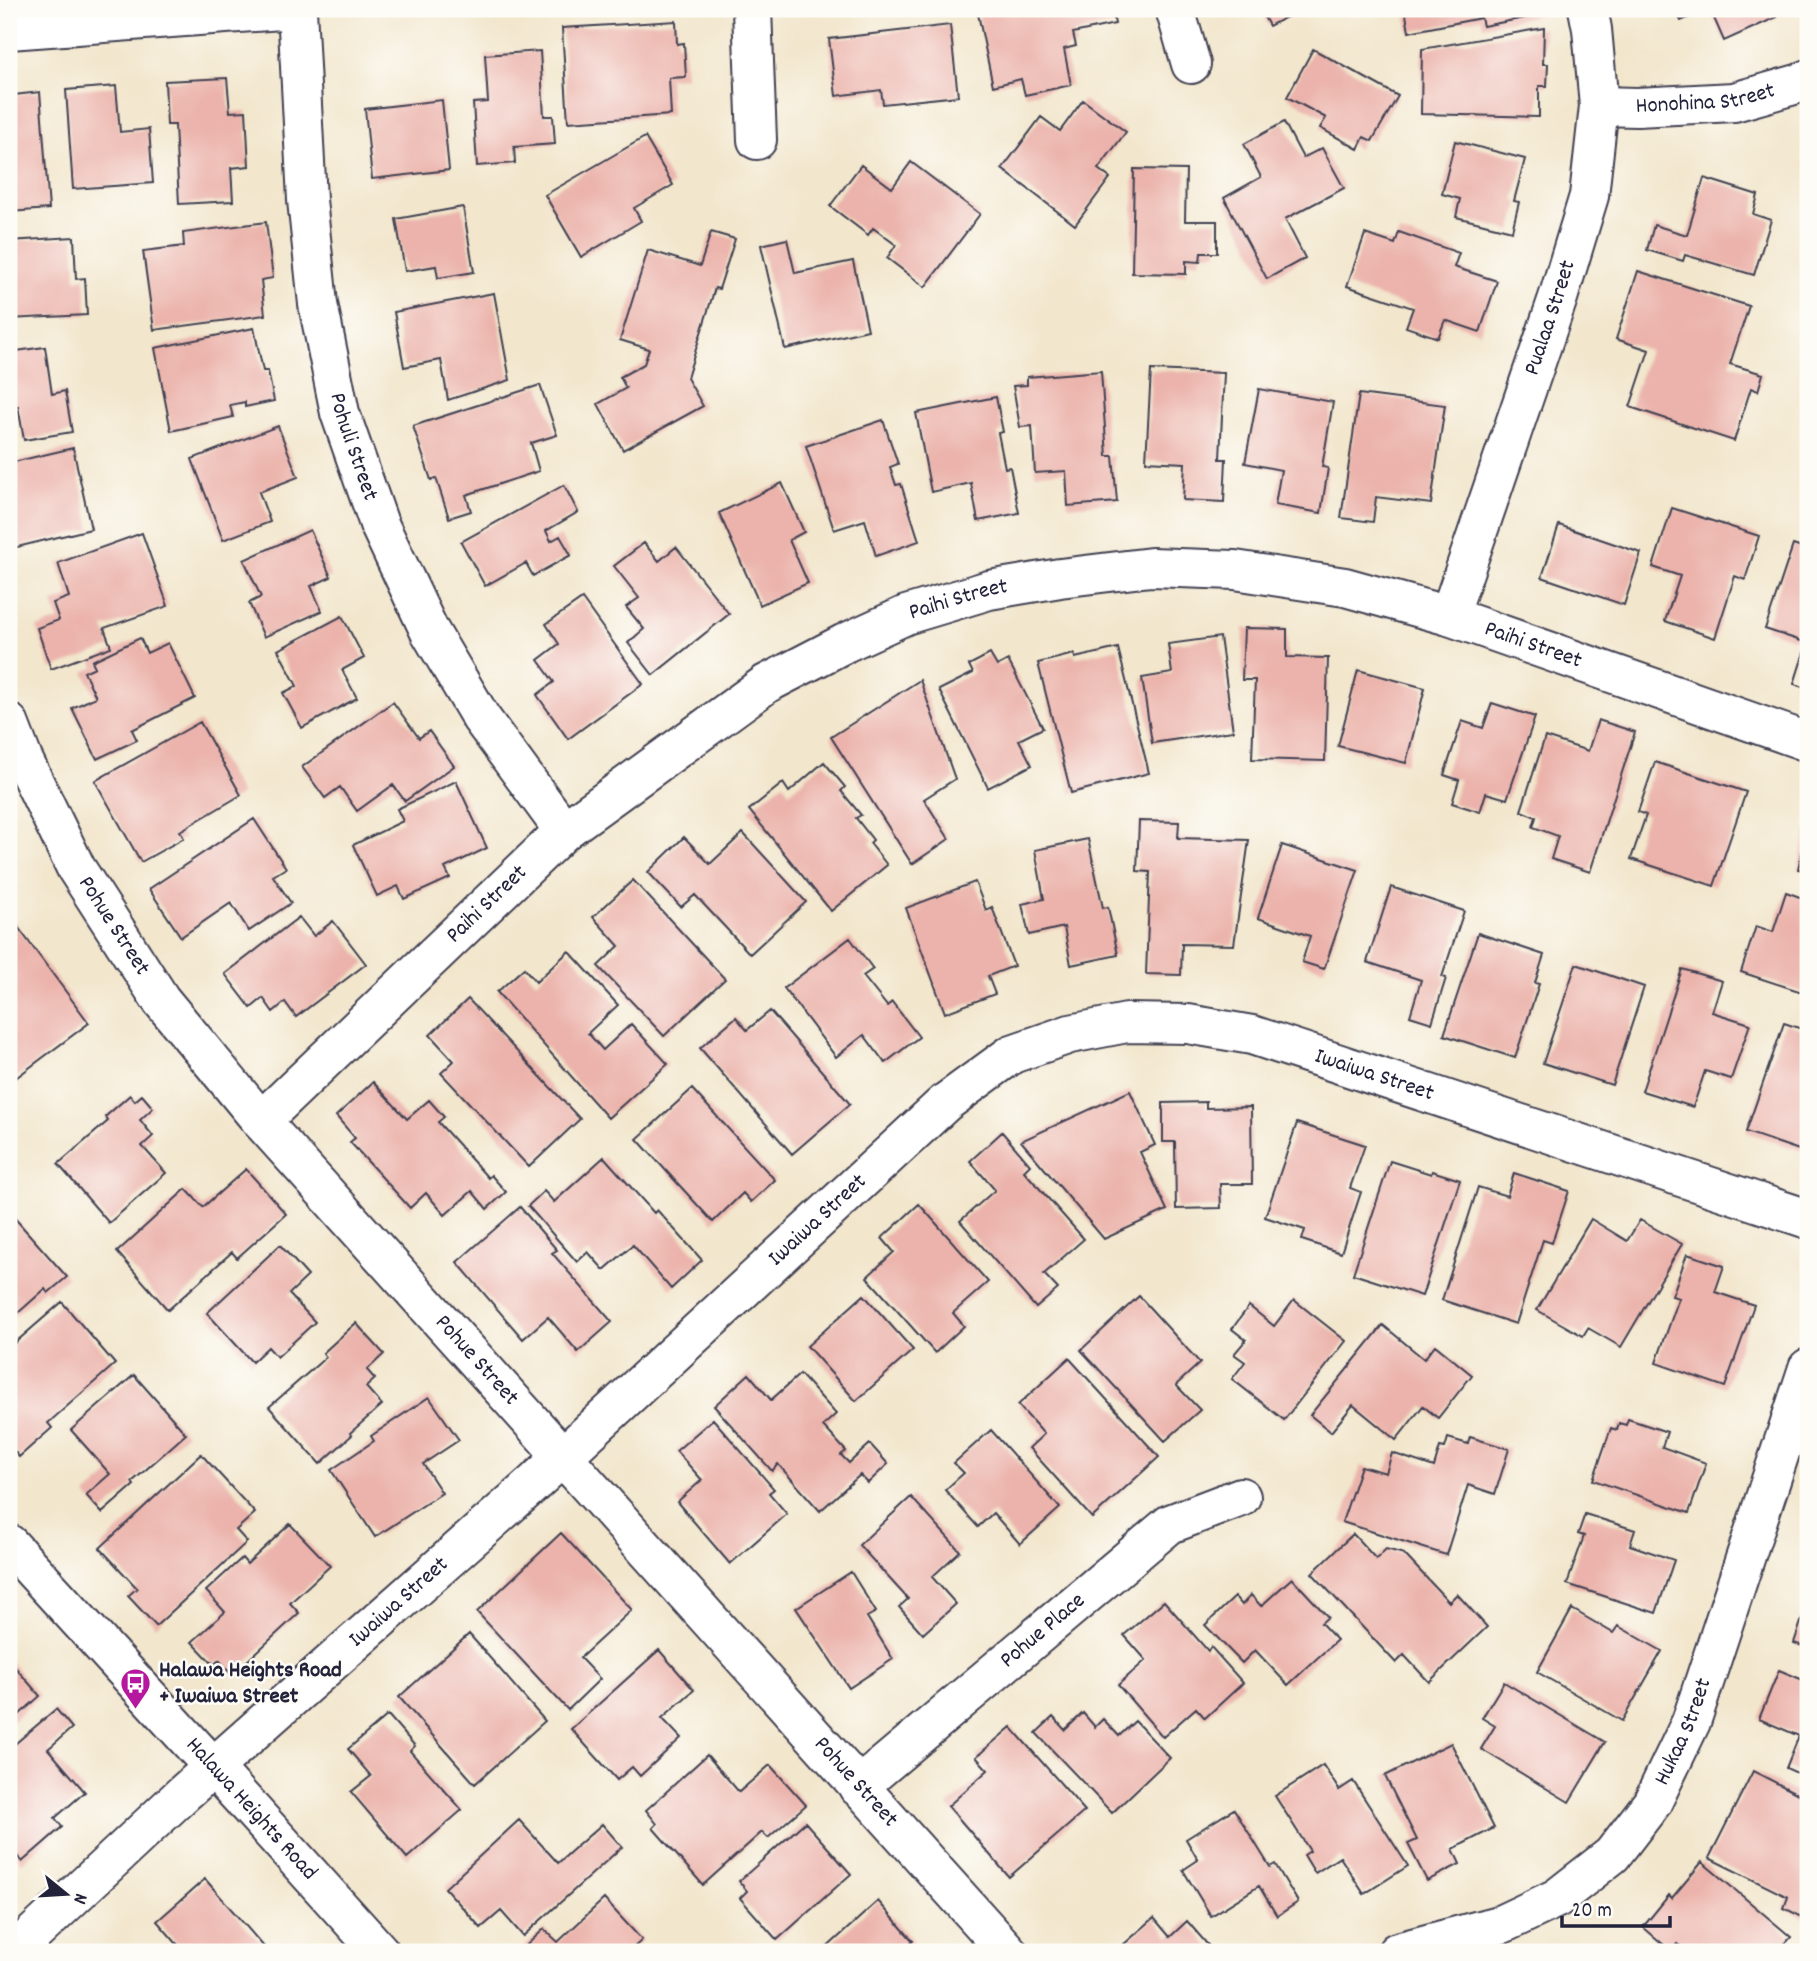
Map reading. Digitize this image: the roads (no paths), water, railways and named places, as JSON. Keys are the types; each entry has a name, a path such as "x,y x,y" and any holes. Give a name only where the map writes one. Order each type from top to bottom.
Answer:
{"street":[{"path":"9,30 296,9"},
{"name":"Pohuli Street","path":"296,9 307,200 318,304 340,414 379,524 429,630 481,718 564,831"},
{"path":"751,9 757,140"},
{"path":"1175,9 1191,64"},
{"name":"Pualaa Street","path":"1449,616 1558,298 1589,196 1599,106 1588,9"},
{"name":"Honohina Street","path":"1599,106 1637,107 1734,102 1808,79"},
{"name":"Paihi Street","path":"261,1121 564,831 766,684 906,615 989,590 1151,567 1236,570 1345,587 1449,616 1808,742"},
{"name":"Pohue Street","path":"9,723 23,759 76,869 161,1000 261,1121 1008,1952"},
{"name":"Iwaiwa Street","path":"14,1952 213,1767 562,1457 945,1103 1012,1054 1070,1034 1127,1023 1188,1024 1252,1035 1808,1219"},
{"name":"Hukaa Street","path":"1397,1952 1502,1924 1557,1898 1612,1855 1652,1803 1691,1722 1808,1368"},
{"name":"Pohue Place","path":"858,1787 1170,1524 1241,1497"},
{"name":"Halawa Heights Road","path":"9,1544 380,1952"}],"place":[{"name":"Halawa Heights Road + Iwaiwa Street","path":"136,1711"}]}
